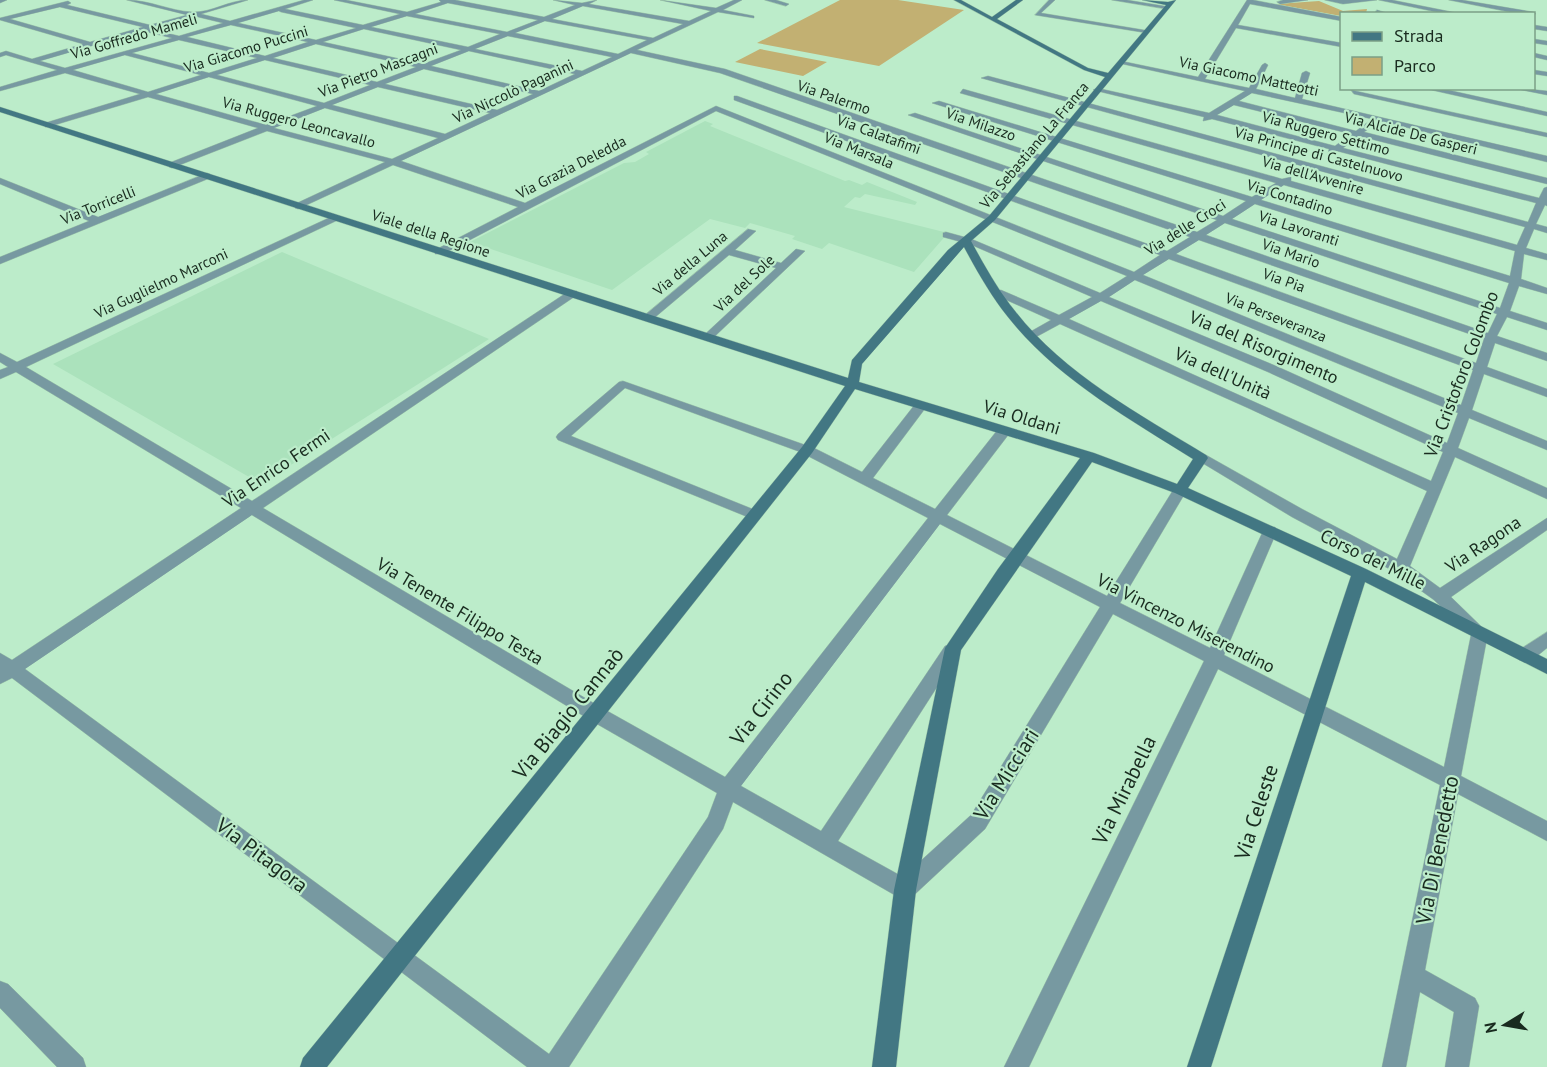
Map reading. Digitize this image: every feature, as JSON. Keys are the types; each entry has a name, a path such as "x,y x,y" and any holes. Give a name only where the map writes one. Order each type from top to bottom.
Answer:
{"main road":[{"path":"957,0 1086,69 1109,76"},
{"path":"993,19 1020,0"},
{"path":"1145,0 1170,4"},
{"name":"Via Sebastiano La Franca","path":"853,383 856,363 964,240 993,218 1170,4"},
{"name":"Viale della Regione","path":"0,109 439,252 853,383"},
{"path":"964,240 1012,315 1032,335 1086,381 1130,413 1201,458 1180,490"},
{"name":"Via Oldani","path":"853,383 921,406 1089,456 1180,490"},
{"name":"Via Biagio Cannaò","path":"312,1067 807,450 853,383"},
{"path":"884,1067 905,890 953,648 1015,557 1089,456"},
{"name":"Corso dei Mille","path":"1180,490 1360,573 1547,667"},
{"name":"Via Celeste","path":"1199,1067 1360,573"}],"street":[{"path":"1,19 80,0"},
{"path":"132,0 540,93"},
{"path":"32,61 245,0"},
{"name":"Via Goffredo Mameli","path":"0,89 310,0"},
{"path":"337,0 619,56"},
{"path":"447,0 655,40"},
{"name":"Via Giacomo Puccini","path":"48,124 447,0"},
{"path":"556,0 689,23"},
{"name":"Via Pietro Mascagni","path":"172,165 594,0"},
{"path":"663,0 752,17"},
{"name":"Via Niccolò Paganini","path":"298,206 740,0"},
{"path":"768,0 786,4"},
{"path":"1259,4 1305,0"},
{"path":"1328,0 1374,0"},
{"path":"1381,0 1448,12"},
{"path":"1452,0 1522,12"},
{"path":"1497,8 1502,0"},
{"path":"1201,79 1249,1 1340,19"},
{"path":"159,7 176,2"},
{"path":"59,5 179,38 498,113"},
{"path":"278,9 582,74"},
{"path":"1316,23 1319,15"},
{"path":"1,19 90,44"},
{"path":"1233,26 1340,45"},
{"path":"1309,39 1312,31"},
{"name":"Via Palermo","path":"630,51 722,71 808,106 1026,177"},
{"name":"Via Ruggero Leoncavallo","path":"0,55 6,53 266,128 394,162 524,206"},
{"path":"124,53 445,137"},
{"name":"Via Giacomo Matteotti","path":"1121,63 1379,118 1547,159"},
{"path":"1186,133 1252,90 1265,65"},
{"path":"1298,100 1306,73"},
{"name":"Via Principe di Castelnuovo","path":"985,78 1547,230"},
{"name":"Via Ruggero Settimo","path":"1097,90 1545,198"},
{"path":"1347,111 1354,90 1547,135"},
{"path":"1436,90 1547,114"},
{"path":"1532,90 1547,93"},
{"name":"Via dell'Avvenire","path":"963,91 1547,257"},
{"name":"Via Calatafimi","path":"737,98 790,113 1010,196"},
{"name":"Via Alcide De Gasperi","path":"1233,102 1547,182"},
{"name":"Via Contadino","path":"936,103 1547,291"},
{"name":"Via Marsala","path":"716,108 993,218"},
{"name":"Via Grazia Deledda","path":"439,252 716,108"},
{"path":"761,126 790,113"},
{"name":"Via Milazzo","path":"912,115 1041,159"},
{"name":"Via delle Croci","path":"1032,335 1101,297 1254,202 1379,118"},
{"name":"Via Lavoranti","path":"1041,159 1547,327"},
{"name":"Via Torricelli","path":"0,261 207,176"},
{"name":"Via Mario","path":"1026,177 1547,357"},
{"path":"0,181 98,221"},
{"name":"Via Pia","path":"1010,196 1547,393"},
{"name":"Via Cristoforo Colombo","path":"1401,568 1451,450 1491,337 1504,312 1515,281 1520,249 1545,198"},
{"name":"Via Guglielmo Marconi","path":"0,375 335,218"},
{"name":"Via Perseveranza","path":"993,218 1547,446"},
{"name":"Via della Luna","path":"648,317 751,231"},
{"name":"Via del Risorgimento","path":"964,240 1272,369 1547,494"},
{"name":"Via del Sole","path":"708,337 800,251"},
{"path":"727,252 783,267"},
{"name":"Via dell'Unità","path":"996,292 1434,489"},
{"name":"Via Enrico Fermi","path":"4,668 252,508 573,293"},
{"name":"Via Tenente Filippo Testa","path":"0,357 596,714 905,890"},
{"path":"864,480 921,406"},
{"name":"Via Cirino","path":"555,1067 716,822 728,788 1004,430"},
{"name":"Via Vincenzo Miserendino","path":"807,450 1547,831"},
{"path":"1201,458 1297,513 1401,568 1440,596 1480,633"},
{"name":"Via Micciari","path":"905,890 978,822 1180,490"},
{"name":"Via Ragona","path":"1440,596 1547,523"},
{"name":"Via Mirabella","path":"1017,1067 1214,659 1270,531"},
{"name":"Via Di Benedetto","path":"1394,1067 1480,633"},
{"path":"1525,656 1547,639"},
{"path":"824,844 953,648"},
{"name":"Via Pitagora","path":"4,668 547,1067"},
{"path":"1412,975 1467,1006 1457,1067"},
{"path":"0,992 74,1067"}],"lane":[{"path":"1052,0 1037,14 1147,31"},
{"path":"1115,0 1170,4"},
{"path":"946,235 964,240"},
{"path":"755,515 562,437 623,384 807,450"}],"shaded area":[{"path":"705,121 713,124 710,126 845,181 849,180 862,185 867,182 917,202 915,205 865,194 860,198 855,197 844,207 948,233 914,272 829,243 822,249 792,239 795,236 750,223 745,228 710,219 612,290 470,242 624,163 635,162 649,154 646,152"},
{"path":"282,252 489,339 261,484 53,364"}],"green space":[{"path":"840,0 898,0 964,10 879,66 757,43"},
{"path":"1319,1 1343,11 1367,9 1366,12 1340,12 1340,16 1276,4"},
{"path":"760,49 827,62 803,76 735,62"}]}
